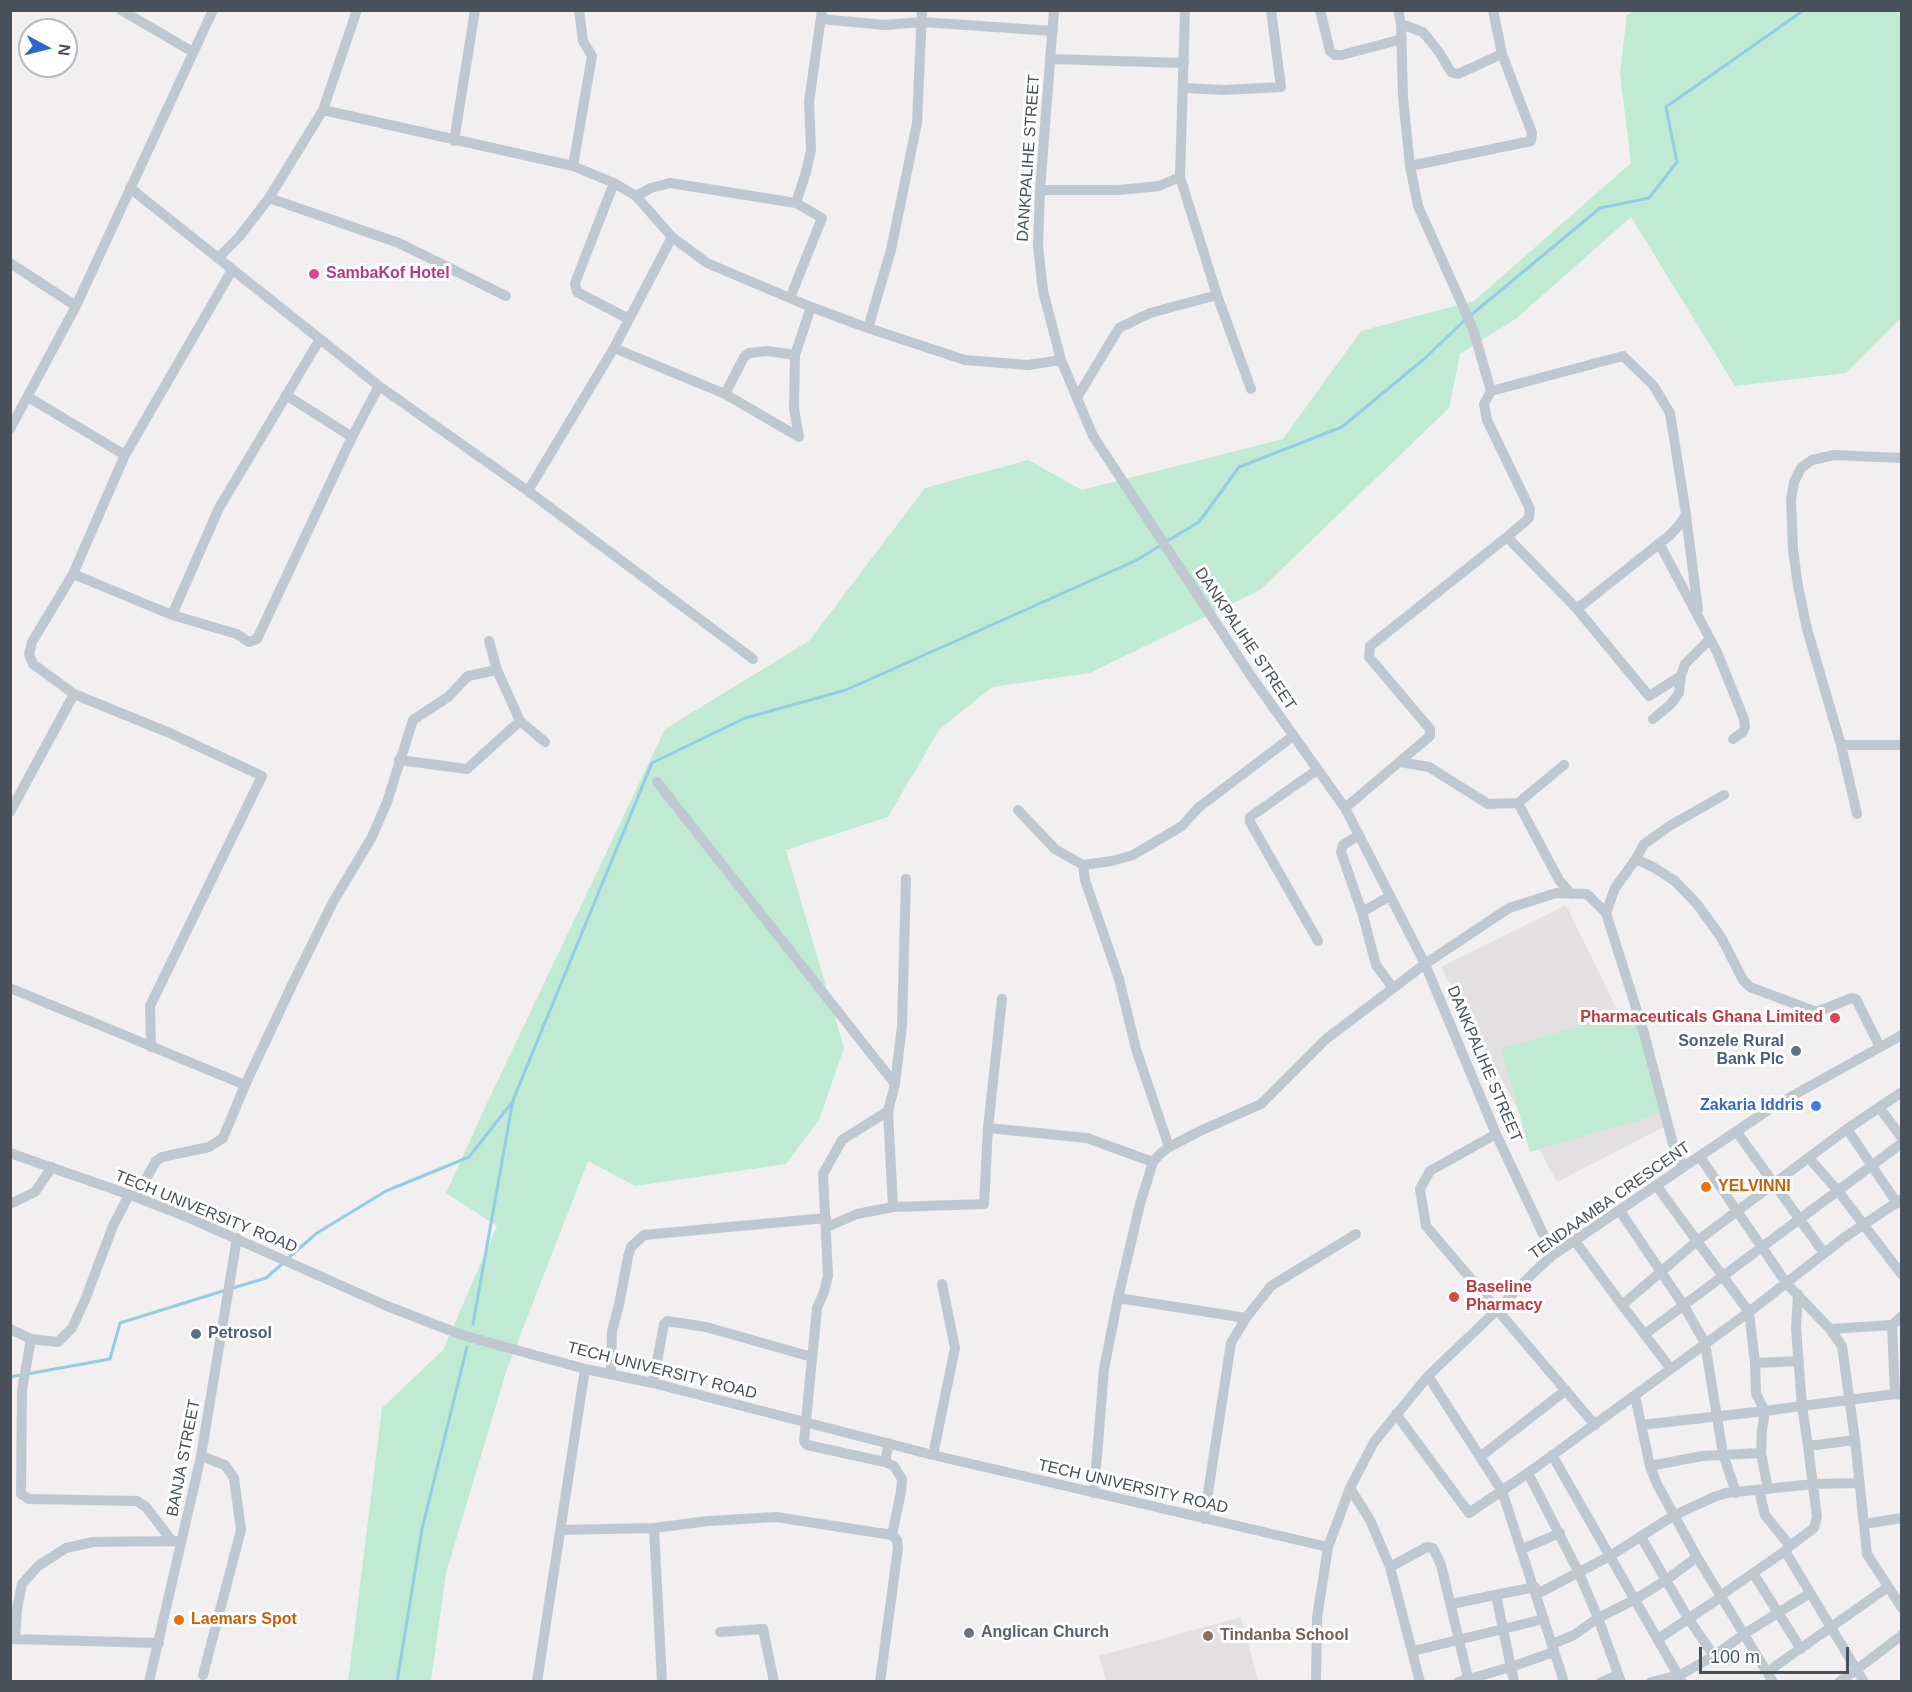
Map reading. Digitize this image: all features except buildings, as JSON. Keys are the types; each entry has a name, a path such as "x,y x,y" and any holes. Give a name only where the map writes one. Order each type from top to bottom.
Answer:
{"street":[{"path":"121,10 193,52"},
{"path":"10,429 76,306 213,10"},
{"path":"218,258 239,237 269,198 323,110 357,10"},
{"path":"454,141 475,10"},
{"path":"573,166 592,56 583,41 579,10"},
{"path":"868,328 891,250 917,123 922,10"},
{"name":"DANKPALIHE STREET","path":"1054,10 1038,246 1043,291 1061,360 1093,435 1251,676 1345,808 1425,964 1497,1134 1553,1255"},
{"path":"1185,10 1180,177 1217,296 1251,389"},
{"path":"1183,88 1212,91 1281,87 1270,10"},
{"path":"1320,10 1330,51 1335,55 1402,39"},
{"path":"1345,808 1430,736 1430,729 1369,657 1370,646 1507,537 1528,518 1530,509 1487,420 1484,404 1491,391 1473,329 1418,206 1410,166 1403,97 1401,24 1398,10"},
{"path":"1410,166 1531,141 1532,133 1502,54 1493,10"},
{"path":"796,203 807,172 811,150 808,102 822,15 885,25 922,22 1053,30"},
{"path":"1401,24 1423,32 1454,73 1458,74 1502,54"},
{"path":"1050,59 1184,63"},
{"path":"323,110 573,166 614,183 636,196 672,237 707,263 811,307 868,328 965,360 1028,365 1061,360"},
{"path":"1040,190 1119,190 1159,186 1180,177"},
{"path":"614,183 575,283 577,292 629,319"},
{"path":"636,196 651,188 670,183 796,203 822,218 790,298"},
{"path":"130,188 379,386 528,491 753,659"},
{"path":"269,198 399,243 506,296"},
{"path":"528,491 614,348 672,237"},
{"path":"10,263 76,306"},
{"path":"151,1047 150,1006 262,776 172,734 74,694 33,664 29,654 32,642 73,574 125,455 232,270"},
{"path":"1078,396 1119,328 1150,313 1217,296"},
{"path":"614,348 725,394 799,437 795,408 795,355 811,307"},
{"path":"172,615 219,508 320,339"},
{"path":"725,394 744,357 749,353 767,351 795,355"},
{"path":"1491,391 1623,356 1653,385 1670,413 1686,514 1699,620"},
{"path":"73,574 172,615 237,634 249,642 257,639 352,437 379,386"},
{"path":"286,395 352,437"},
{"path":"28,397 125,455"},
{"path":"1857,814 1841,745 1815,660 1798,586 1793,550 1791,500 1794,482 1801,468 1812,460 1834,455 1902,458"},
{"path":"1577,609 1676,530 1686,514"},
{"path":"1507,537 1577,609 1649,696 1682,676"},
{"path":"1659,543 1722,663 1744,719 1743,732 1733,738"},
{"path":"1653,719 1670,705 1679,693 1685,664 1710,639"},
{"path":"489,641 497,670 520,721 545,742"},
{"path":"10,1329 31,1339 58,1342 72,1328 113,1226 156,1161 162,1157 209,1147 223,1138 244,1085 333,902 372,837 387,802 412,720 448,697 468,676 497,670"},
{"path":"10,812 74,694"},
{"path":"399,760 467,769 520,721"},
{"path":"1018,810 1054,849 1083,866 1112,861 1132,855 1182,826 1198,808 1293,736"},
{"path":"1841,745 1902,745"},
{"path":"1400,762 1429,767 1488,804 1518,803 1564,765"},
{"path":"1317,770 1250,816 1250,822 1318,941"},
{"path":"657,782 895,1084"},
{"path":"1606,913 1615,888 1644,844 1671,825 1724,795"},
{"path":"1518,803 1559,880 1571,894"},
{"path":"1359,835 1342,845 1341,852 1362,912 1376,965 1393,988"},
{"path":"1636,859 1675,881 1697,904 1721,937 1743,980 1750,987 1814,1011 1852,998 1856,999 1880,1047"},
{"path":"1083,866 1085,880 1119,979 1136,1048 1168,1147"},
{"path":"893,1208 888,1111 895,1084 902,1026 906,879"},
{"path":"1094,1493 1104,1369 1140,1204 1153,1162 1168,1147 1261,1104 1326,1039 1425,964 1509,908 1556,893 1587,894 1606,913 1644,1033 1673,1144 1683,1167"},
{"path":"1362,912 1390,896"},
{"path":"10,988 244,1085"},
{"path":"611,1374 612,1331 628,1257 631,1247 644,1235 826,1222 893,1208 984,1204 988,1128 1002,999"},
{"name":"TENDAAMBA CRESCENT","path":"1316,1682 1317,1618 1328,1547 1350,1488 1374,1442 1428,1376 1553,1255 1796,1092 1902,1035"},
{"path":"1622,1305 1697,1241 1846,1129 1902,1092"},
{"path":"1879,1107 1902,1138"},
{"path":"888,1111 842,1140 823,1174 828,1276 817,1308 804,1441 807,1445 894,1466 902,1479 892,1535"},
{"path":"988,1128 1087,1138 1153,1162"},
{"path":"1396,1414 1469,1513 1595,1425 1787,1284 1824,1253 1900,1201 1846,1129"},
{"path":"1736,1131 1824,1253"},
{"path":"1497,1134 1430,1171 1420,1189 1426,1226 1595,1425"},
{"path":"1645,1334 1902,1143"},
{"name":"TECH UNIVERSITY ROAD","path":"10,1153 133,1196 237,1238 387,1306 451,1330 585,1369 653,1383 933,1455 1328,1547"},
{"path":"1700,1156 1787,1284 1830,1329 1842,1346 1867,1554 1902,1608"},
{"path":"1809,1158 1900,1270"},
{"path":"10,1204 34,1192 52,1167"},
{"path":"1656,1185 1749,1312 1756,1394 1765,1411 1761,1454 1765,1515 1864,1682"},
{"path":"1620,1211 1684,1306 1705,1343 1723,1454 1736,1493"},
{"path":"1204,1519 1231,1343 1246,1318 1271,1286 1356,1234"},
{"name":"BANJA STREET","path":"149,1682 159,1643 178,1541 201,1456 237,1238"},
{"path":"1575,1241 1671,1369"},
{"path":"933,1455 955,1348 942,1284"},
{"path":"1658,1639 1787,1549 1816,1525 1814,1484 1802,1406 1796,1328 1798,1294"},
{"path":"1118,1298 1246,1318"},
{"path":"1830,1329 1892,1325 1902,1316"},
{"path":"653,1383 664,1324 667,1321 706,1327 812,1357"},
{"path":"1641,1425 1898,1394 1892,1325"},
{"path":"31,1339 22,1390 21,1494 29,1499 137,1501 146,1507 178,1541"},
{"path":"1755,1363 1799,1361"},
{"path":"537,1682 585,1369"},
{"path":"1428,1376 1502,1491 1564,1682"},
{"path":"10,1394 22,1390"},
{"path":"1480,1457 1566,1390"},
{"path":"1635,1396 1650,1466 1657,1484 1720,1597 1770,1677 1802,1649 1888,1587"},
{"path":"1808,1446 1855,1440"},
{"path":"885,1462 889,1443"},
{"path":"1650,1466 1723,1454 1761,1454"},
{"path":"1552,1455 1681,1678"},
{"path":"201,1456 225,1465 234,1478 241,1530 203,1675"},
{"path":"1528,1473 1560,1533 1598,1618 1619,1678 1602,1682"},
{"path":"1451,1604 1496,1595 1536,1591 1579,1573 1611,1556 1673,1516 1714,1497 1814,1484 1860,1483"},
{"path":"1350,1488 1370,1520 1390,1567 1420,1682"},
{"path":"560,1530 654,1528 708,1521 776,1517 892,1535 897,1540 898,1548 880,1682"},
{"path":"1864,1524 1902,1518"},
{"path":"654,1528 662,1682"},
{"path":"1522,1549 1560,1533"},
{"path":"1641,1537 1688,1618 1714,1656"},
{"path":"159,1643 13,1639 22,1584 38,1566 66,1548 93,1542 178,1541"},
{"path":"1390,1567 1431,1547 1435,1551 1451,1604 1465,1680 1511,1667 1553,1648 1598,1618 1634,1600 1666,1580 1697,1557"},
{"path":"1753,1573 1802,1649"},
{"path":"1651,1682 1681,1678 1778,1611 1810,1593"},
{"path":"1496,1595 1514,1682"},
{"path":"1413,1651 1544,1619"},
{"path":"720,1632 763,1629 774,1682"},
{"path":"1839,1682 1902,1635"}],"shaded area":[{"path":"1566,905 1672,1123 1557,1182 1441,967"},
{"name":"Tindanba School","path":"1241,1617 1258,1681 1106,1681 1099,1656"}],"green space":[{"path":"1633,11 1901,11 1901,318 1846,373 1735,386 1631,217 1517,318 1460,354 1449,408 1260,590 1090,673 992,687 939,730 888,817 786,850 844,1048 819,1120 786,1164 635,1186 588,1161 506,1372 446,1573 431,1681 348,1682 382,1408 443,1350 497,1226 446,1193 665,729 809,641 925,488 1028,460 1082,490 1283,439 1361,331 1474,301 1631,163 1620,73 1627,15"},
{"path":"1634,1010 1663,1113 1530,1152 1501,1049"}],"waterway":[{"path":"1471,315 1600,208 1649,198 1677,162 1666,107 1804,10"},
{"path":"1167,541 1199,522 1239,467 1342,427 1424,359 1466,319"},
{"path":"473,1324 513,1100 652,763 745,718 846,690 1137,560 1161,545"},
{"path":"287,1259 317,1233 386,1191 469,1157 513,1101"},
{"path":"233,1288 266,1278 282,1264"},
{"path":"27,1374 110,1359 120,1323 226,1290"},
{"path":"397,1682 422,1529 467,1347"},
{"path":"10,1377 21,1375"}],"place":[{"name":"SambaKof Hotel","path":"314,274"},
{"name":"Pharmaceuticals Ghana Limited","path":"1835,1018"},
{"name":"Sonzele Rural Bank Plc","path":"1796,1051"},
{"name":"Zakaria Iddris","path":"1816,1106"},
{"name":"YELVINNI","path":"1706,1187"},
{"name":"Baseline Pharmacy","path":"1454,1297"},
{"name":"Petrosol","path":"196,1334"},
{"name":"Laemars Spot","path":"179,1620"},
{"name":"Anglican Church","path":"969,1633"},
{"name":"Tindanba School","path":"1208,1636"}]}
